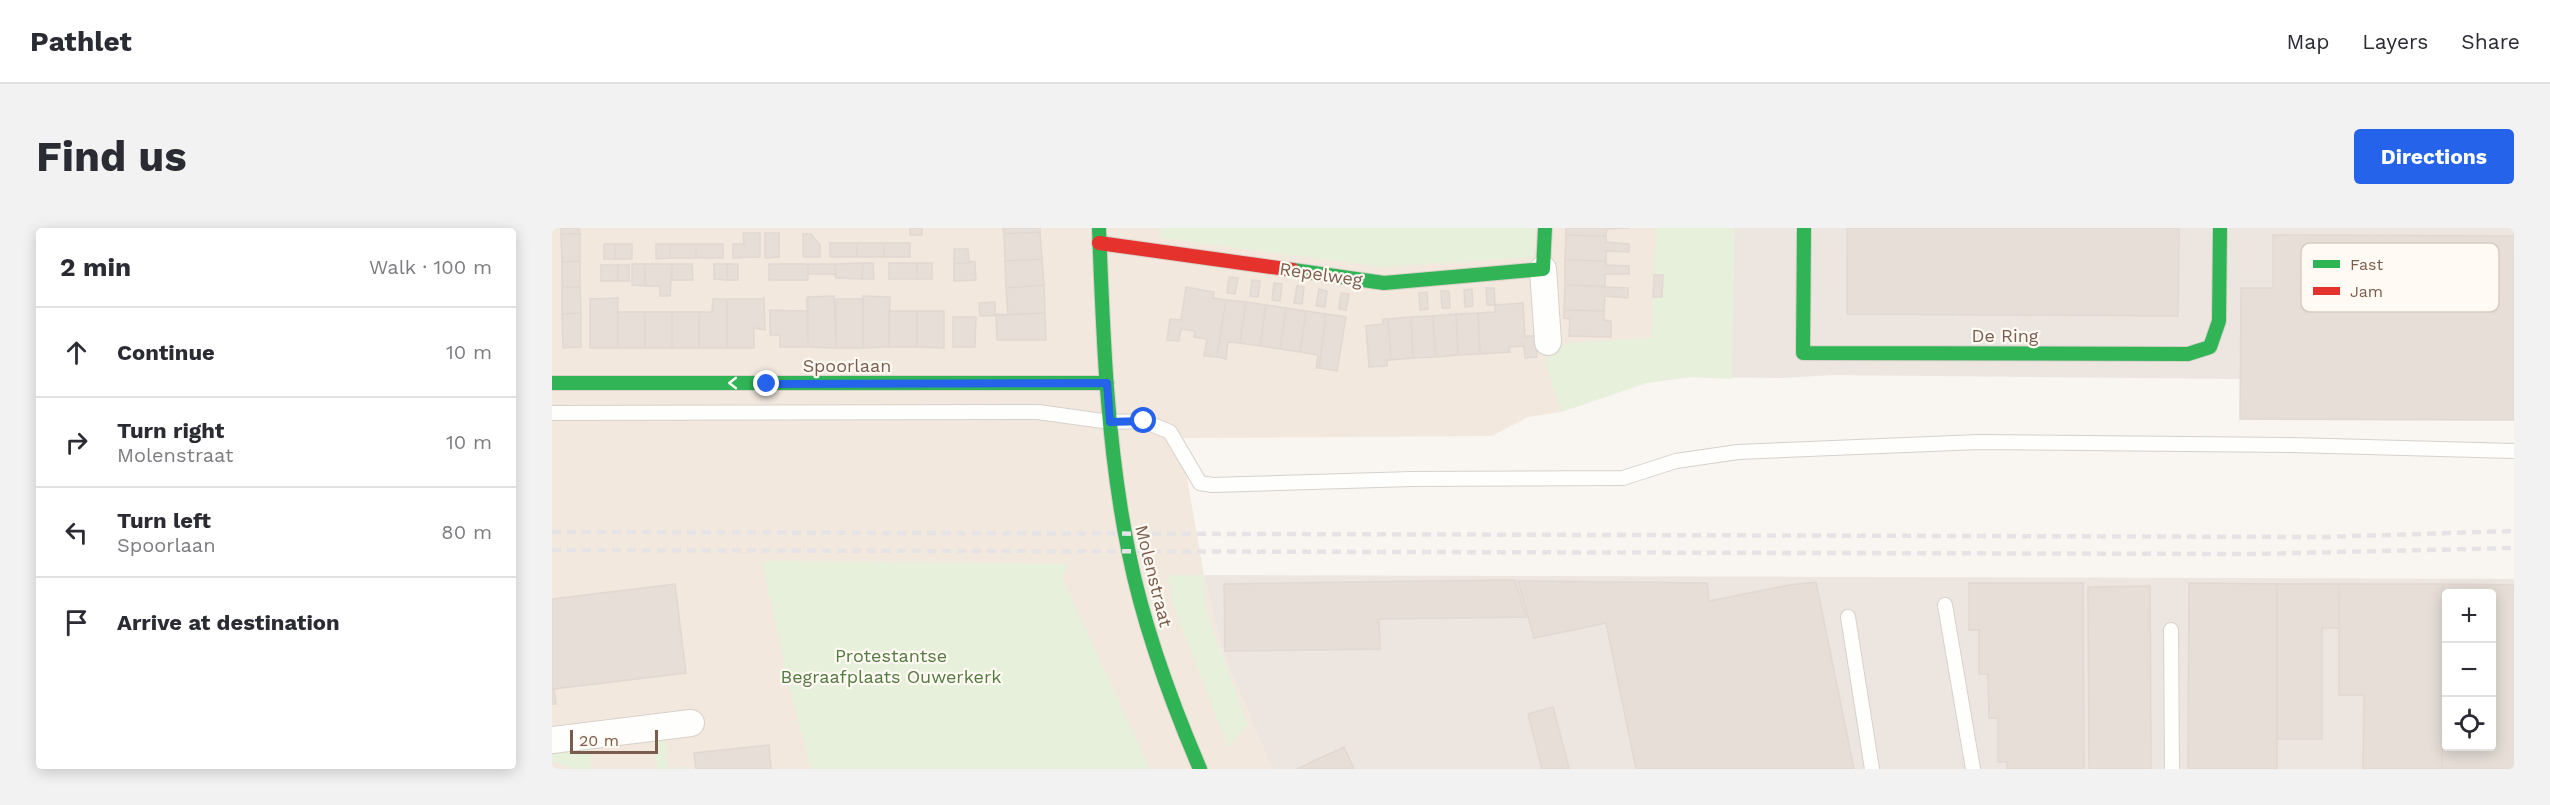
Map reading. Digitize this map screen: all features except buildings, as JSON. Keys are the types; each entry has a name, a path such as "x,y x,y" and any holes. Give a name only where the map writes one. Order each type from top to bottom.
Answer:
{"street":[{"path":"1099,228 1107,383"},
{"path":"1545,228 1543,269 1548,342"},
{"name":"De Ring","path":"1804,228 1803,353 2188,354 2210,347 2219,321 2220,228"},
{"name":"Repelweg","path":"1100,243 1384,283 1543,269"},
{"name":"Spoorlaan","path":"552,383 1107,383"},
{"name":"Molenstraat","path":"1107,383 1123,521 1140,599 1175,709 1200,769"},
{"path":"552,740 691,723"}],"lane":[{"path":"552,413 1038,412 1110,422 1144,421 1170,432 1200,483 1212,485 1412,479 1623,478 1676,461 1738,452 1979,442 2514,451"},
{"path":"1945,605 1973,769"},
{"path":"1848,617 1872,769"},
{"path":"2171,630 2172,769"}],"shaded area":[{"path":"552,228 1691,228 1690,377 1646,383 1561,412 1528,417 1492,436 1180,438 1204,575 1223,652 1272,769 552,769"},
{"path":"1691,228 2514,228 2514,420 2240,419 2240,379 1832,375 1783,378 1690,377"},
{"path":"1204,575 2514,579 2514,769 1272,769 1223,652"}],"green space":[{"path":"1160,228 1535,228 1534,257 1384,267 1161,238"},
{"path":"1656,228 1735,228 1732,379 1690,377 1646,383 1561,412 1546,363 1550,346 1651,338"},
{"name":"Protestantse Begraafplaats Ouwerkerk","path":"762,561 1068,564 1062,578 1150,769 811,769 790,689"},
{"path":"1168,575 1204,575 1206,610 1248,725 1228,747 1173,605"},
{"path":"665,734 668,768 686,767 686,769 657,769 653,735"},
{"path":"588,743 592,769 570,769 557,762 552,762 552,747"}],"railway":[{"path":"552,532 2324,537 2514,531"},
{"path":"552,550 2252,554 2514,548"}],"traffic: fast":[{"path":"1099,228 1104,351 1111,433 1129,554 1142,609 1159,663 1200,769"},
{"path":"1293,270 1384,283 1543,269 1545,228"},
{"path":"1804,228 1803,353 2188,354 2210,347 2219,321 2220,228"},
{"path":"552,383 1107,383"}],"traffic: jam":[{"path":"1099,243 1293,270"}],"route":[{"path":"767,384 1107,383 1110,422 1144,421"}]}
